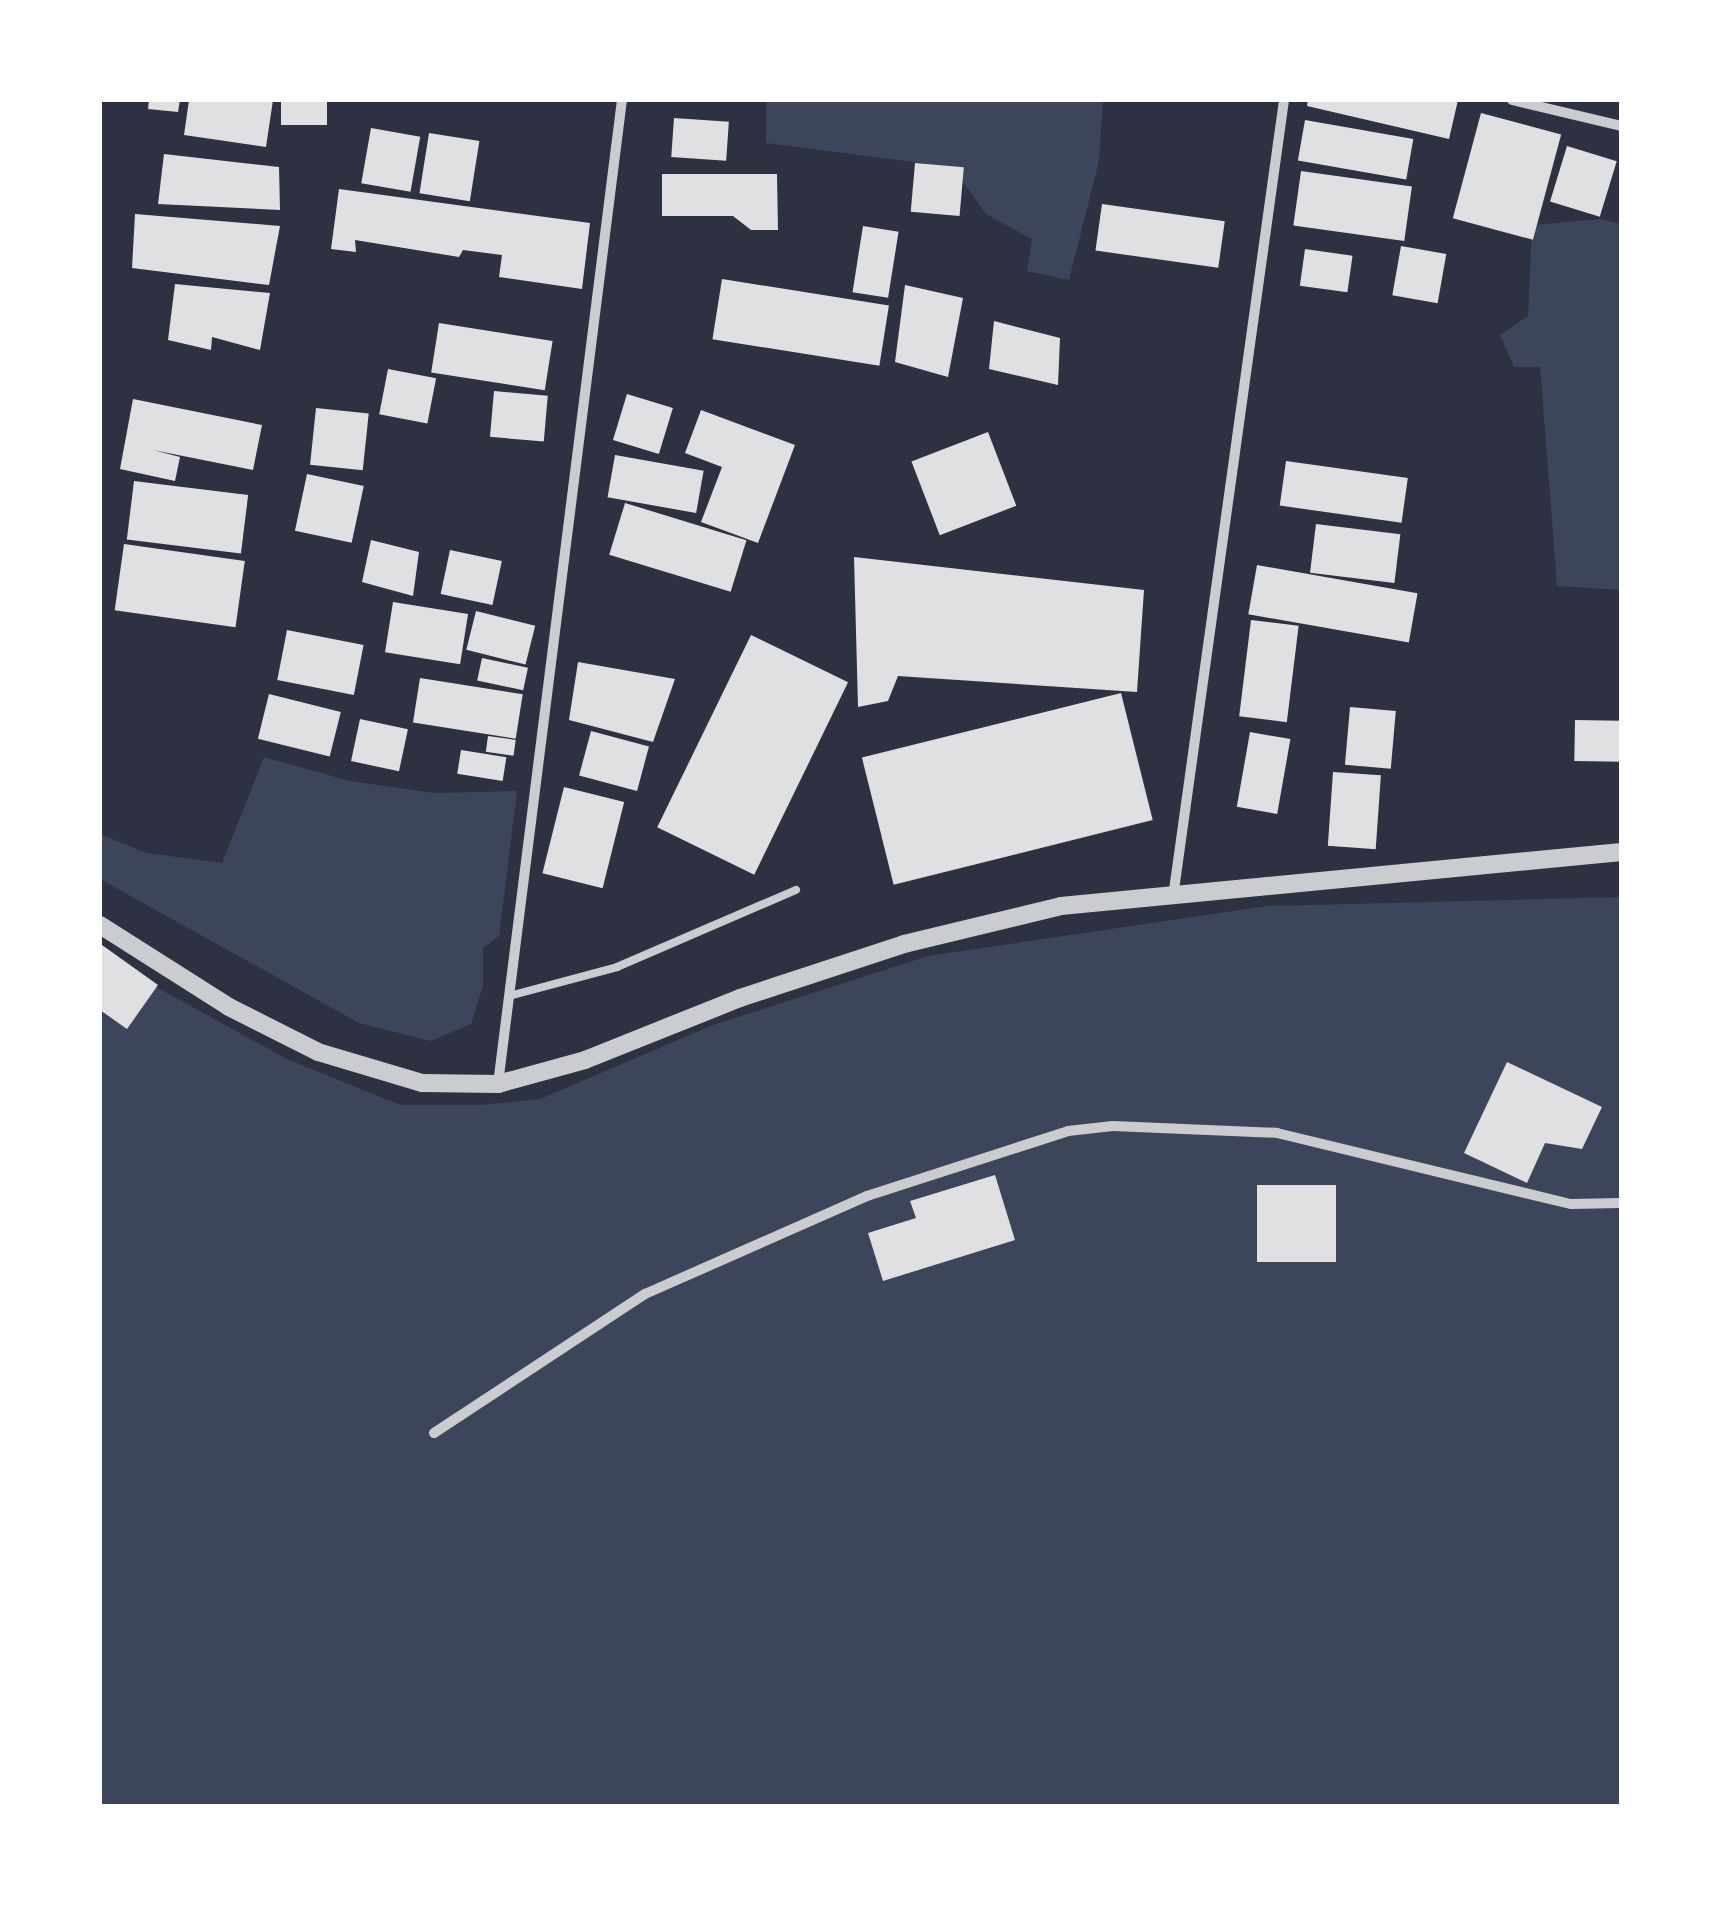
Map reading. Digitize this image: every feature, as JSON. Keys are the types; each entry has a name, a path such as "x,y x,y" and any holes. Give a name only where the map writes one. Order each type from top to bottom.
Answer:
{"street":[{"path":"498,1084 622,100"},
{"path":"1174,890 1284,100"},
{"path":"1512,100 1621,126"},
{"path":"100,925 229,1007 318,1052 422,1083 498,1084 585,1060 740,998 904,944 1061,906 1174,890 1621,852"},
{"path":"434,1433 646,1294 867,1196 1068,1132 1113,1126 1277,1133 1571,1204 1621,1204"}],"lane":[{"path":"509,996 617,968 796,890"}],"shaded area":[{"path":"766,100 1103,100 1099,161 1069,280 1027,271 1032,239 986,214 952,167 766,143"},
{"path":"1600,219 1621,224 1621,590 1557,586 1540,367 1514,367 1500,335 1528,316 1532,225"},
{"path":"264,757 350,781 434,793 517,791 499,936 483,948 483,986 471,1024 431,1041 359,1023 100,879 100,834 147,853 222,863"},
{"path":"1621,897 1621,1806 100,1806 100,956 287,1059 400,1105 479,1105 540,1099 713,1025 928,956 1267,906"}],"building":[{"path":"149,100 180,100 178,112 148,109"},
{"path":"189,100 273,100 266,147 184,135"},
{"path":"281,100 327,100 327,125 281,125"},
{"path":"1308,100 1458,100 1449,139 1307,106"},
{"path":"1481,113 1561,134 1533,240 1453,218"},
{"path":"674,118 729,122 726,161 671,157"},
{"path":"1305,120 1413,139 1406,179 1298,160"},
{"path":"371,128 420,137 411,192 361,183"},
{"path":"429,133 479,141 470,201 419,193"},
{"path":"1567,146 1617,161 1600,217 1550,201"},
{"path":"164,154 279,167 280,210 158,204"},
{"path":"915,163 964,167 960,216 911,212"},
{"path":"1301,171 1412,187 1404,241 1293,225"},
{"path":"662,174 777,174 778,230 751,230 733,216 662,216"},
{"path":"339,189 590,223 582,289 499,277 502,255 463,250 459,257 355,240 356,252 331,249"},
{"path":"1102,204 1225,221 1218,268 1095,251"},
{"path":"135,214 280,226 269,285 132,268"},
{"path":"863,226 899,232 888,298 853,292"},
{"path":"1401,246 1446,254 1438,303 1392,295"},
{"path":"1305,249 1353,256 1347,292 1300,286"},
{"path":"722,279 889,305 879,366 712,339"},
{"path":"175,284 270,293 260,350 212,337 211,350 168,340"},
{"path":"905,285 963,298 948,377 895,362"},
{"path":"994,321 1060,338 1058,385 989,369"},
{"path":"439,323 553,341 545,390 431,372"},
{"path":"388,369 436,378 427,424 379,414"},
{"path":"494,391 548,396 544,442 490,437"},
{"path":"627,394 673,408 659,454 613,440"},
{"path":"133,399 262,425 253,470 153,450 180,457 175,481 120,469"},
{"path":"316,408 369,414 363,470 310,465"},
{"path":"701,410 795,445 758,543 701,522 722,467 685,453"},
{"path":"988,432 1016,506 940,535 911,461"},
{"path":"615,455 704,471 696,513 608,497"},
{"path":"1286,461 1408,478 1402,523 1280,506"},
{"path":"307,474 364,486 352,543 295,531"},
{"path":"134,481 248,495 241,554 127,540"},
{"path":"625,503 746,540 731,592 609,555"},
{"path":"1316,524 1400,534 1394,583 1310,573"},
{"path":"371,540 419,552 413,596 362,582"},
{"path":"124,544 245,561 235,627 115,610"},
{"path":"450,550 502,561 492,605 441,594"},
{"path":"854,557 1144,590 1137,692 898,676 888,701 858,707"},
{"path":"1257,565 1418,593 1409,643 1248,614"},
{"path":"393,602 468,614 460,664 385,652"},
{"path":"476,611 535,626 526,665 466,650"},
{"path":"1251,620 1299,626 1287,722 1239,716"},
{"path":"287,630 364,645 354,695 277,680"},
{"path":"751,635 848,682 754,875 657,827"},
{"path":"482,658 528,668 523,690 477,680"},
{"path":"578,662 675,679 653,742 569,720"},
{"path":"420,678 523,694 516,739 413,722"},
{"path":"1121,693 1153,820 894,885 862,758"},
{"path":"269,694 341,712 330,757 258,739"},
{"path":"1350,707 1396,711 1391,769 1345,765"},
{"path":"360,719 408,729 399,771 351,761"},
{"path":"1575,720 1621,721 1620,762 1574,761"},
{"path":"591,731 649,747 637,791 579,775"},
{"path":"1250,732 1290,739 1277,814 1237,807"},
{"path":"488,736 516,740 514,756 486,752"},
{"path":"461,750 506,757 503,781 457,774"},
{"path":"1333,772 1381,775 1376,849 1328,846"},
{"path":"564,787 624,802 603,888 542,873"},
{"path":"102,945 158,985 127,1029 100,1010"},
{"path":"1507,1062 1602,1107 1582,1149 1545,1143 1527,1183 1464,1153"},
{"path":"995,1175 1015,1240 883,1281 868,1233 916,1218 910,1201"},
{"path":"1257,1185 1336,1185 1336,1262 1257,1262"}]}
